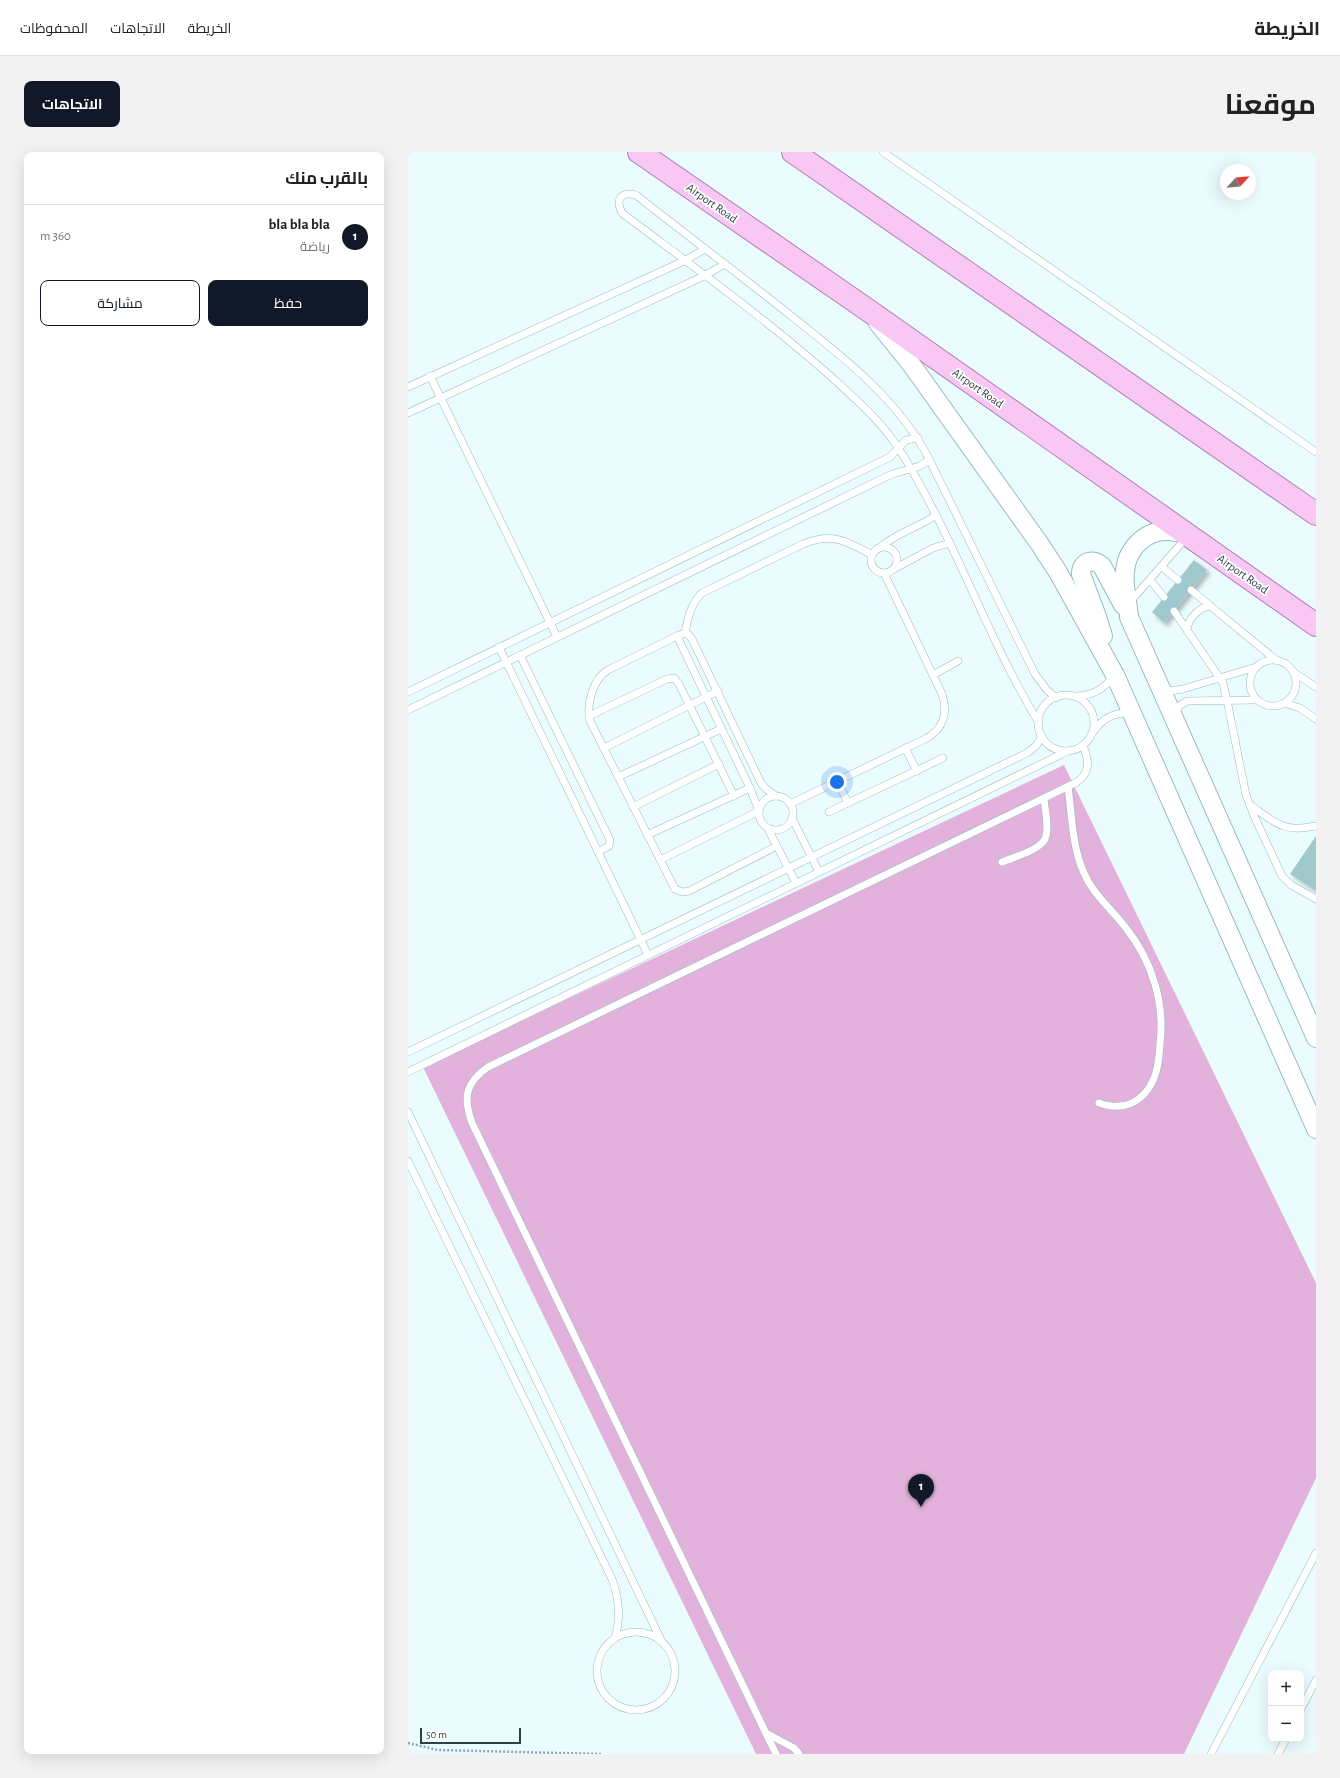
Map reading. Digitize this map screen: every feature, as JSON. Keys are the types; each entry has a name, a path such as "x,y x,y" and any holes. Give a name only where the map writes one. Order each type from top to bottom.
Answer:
{"main road":[{"name":"Airport Road","path":"639,152 862,306 1316,625"},
{"path":"793,152 1316,514"}],"street":[{"path":"862,306 911,364 1019,514 1058,572 1104,653 1316,1129"},
{"path":"1129,611 1124,572 1126,560 1132,548 1139,541 1158,532 1168,531 1187,535"},
{"path":"1104,653 1100,626 1081,574 1081,568 1085,563 1091,561 1097,562 1102,566 1129,611 1174,717 1316,1038"}],"lane":[{"path":"883,152 1316,452"},
{"path":"1056,698 1047,690 1035,674 929,459 918,438 903,417 889,402 826,344 725,264 636,195 629,194 622,196 618,200 618,206 622,213 789,341 871,415 899,449 911,468 950,542 1019,690 1039,723 1042,736 1053,748 1068,751 1076,750 1083,745 1102,720 1109,716 1124,712 1132,713"},
{"path":"408,387 705,249"},
{"path":"408,413 704,276 725,264"},
{"path":"430,376 557,637"},
{"path":"408,692 890,457 906,440 918,438"},
{"path":"408,710 890,475 922,466 929,459"},
{"path":"790,804 933,734 942,724 946,710 945,702 933,674 884,573 875,569 871,560 872,555 889,540 936,515"},
{"path":"1129,611 1150,580 1187,535"},
{"path":"685,634 689,612 702,593 803,544 819,538 838,539 848,542 872,555"},
{"path":"884,573 933,548 950,542"},
{"path":"879,548 889,548 894,551 898,560 894,569"},
{"path":"1162,567 1178,580"},
{"path":"1150,580 1164,598"},
{"path":"1190,590 1276,660 1289,666 1293,672 1296,686 1294,693 1284,703"},
{"path":"1187,630 1188,623 1200,610 1210,606"},
{"path":"1174,611 1220,678 1227,700 1249,805 1282,876 1291,885 1316,899"},
{"path":"768,829 780,830 786,828 792,818 793,813 790,804 784,798 776,796 770,792 761,782 692,639 685,634 677,636 603,673 595,684 589,706 589,716 647,835 673,886 678,891 685,892 777,846"},
{"path":"677,636 750,788 759,811 761,822 768,829 796,883"},
{"path":"499,647 648,955"},
{"path":"520,655 610,840 609,846 598,852"},
{"path":"1161,687 1166,690 1177,690 1256,667 1269,660 1276,660"},
{"path":"933,674 958,661"},
{"path":"1256,667 1250,680 1253,694 1257,700"},
{"path":"1293,672 1316,687"},
{"path":"1039,723 1044,708 1049,702 1064,696 1092,694 1101,690 1115,675"},
{"path":"589,716 671,678 677,680 734,796"},
{"path":"604,748 718,692"},
{"path":"1073,696 1082,700 1093,714 1093,733"},
{"path":"1174,717 1179,706 1188,700 1257,700 1270,706 1284,703 1300,708 1316,719"},
{"path":"618,777 721,728"},
{"path":"408,1052 1027,753 1036,746 1042,736"},
{"path":"776,1754 472,1123 466,1097 470,1085 477,1075 488,1067 1044,799 1084,778 1088,763 1083,745"},
{"path":"905,748 916,771"},
{"path":"408,1072 1068,751"},
{"path":"829,812 942,758"},
{"path":"633,807 719,764"},
{"path":"837,781 848,803"},
{"path":"1068,787 1076,849 1083,873 1096,894 1126,927 1142,953 1154,980 1160,1008 1162,1033 1155,1075 1148,1090 1137,1101 1130,1104 1114,1107 1099,1103"},
{"path":"647,835 750,788"},
{"path":"660,860 759,811 763,802 776,796"},
{"path":"1002,862 1038,847 1045,840 1047,830 1044,799"},
{"path":"1249,805 1284,827 1301,829 1316,826"},
{"path":"792,818 819,872"},
{"path":"408,1112 661,1640 668,1648 673,1658 676,1669 674,1680 671,1690 664,1699 645,1709 634,1710 623,1708 614,1703 606,1695 599,1680 598,1664 601,1654 607,1645 624,1633 638,1632 653,1635 661,1640"},
{"path":"408,1161 612,1579 618,1595 620,1609 619,1624 615,1638"},
{"path":"1211,1754 1316,1553"},
{"path":"1303,1706 1316,1680"},
{"path":"766,1733 794,1748 799,1754"},
{"path":"1278,1754 1284,1742"}],"path":[{"path":"408,1743 438,1750 601,1754"}],"shaded area":[{"path":"1064,765 1316,1283 1316,1478 1184,1754 756,1754 423,1067"}],"building":[{"path":"1194,560 1207,570 1164,623 1152,612"},
{"path":"1316,836 1316,891 1290,874"}],"place":[{"name":"bla bla bla","path":"921,1507"}]}
